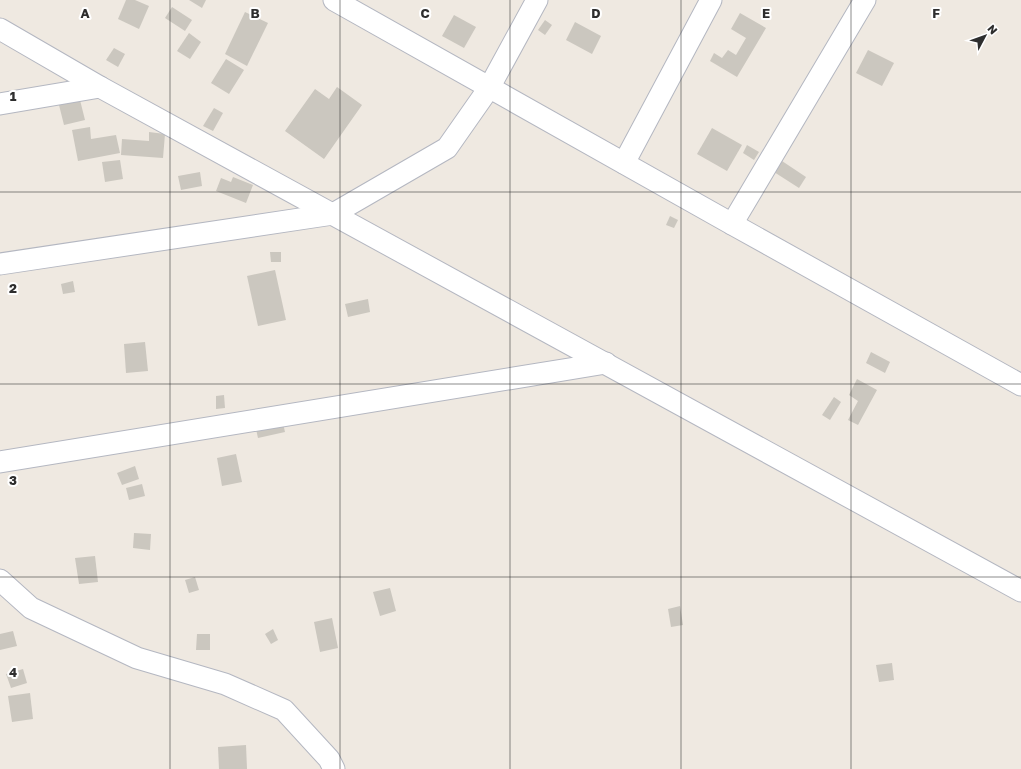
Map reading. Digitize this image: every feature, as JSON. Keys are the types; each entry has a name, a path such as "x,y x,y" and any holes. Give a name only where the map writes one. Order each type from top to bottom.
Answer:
{"street":[{"path":"334,0 367,8 489,88 1021,384"},
{"path":"0,264 333,214 447,148 489,88 537,0"},
{"path":"624,163 711,0"},
{"path":"732,224 865,0"},
{"path":"0,29 100,87 1021,591"},
{"path":"0,104 100,87"},
{"path":"0,462 606,364"},
{"path":"0,580 31,608 137,658 226,684 284,710 329,759 334,769"}],"building":[{"path":"126,0 135,0 149,6 139,29 118,19"},
{"path":"189,0 206,0 202,8"},
{"path":"172,7 192,20 185,31 165,18"},
{"path":"245,12 268,23 247,66 225,54"},
{"path":"740,13 766,28 737,77 710,61 714,53 722,58 728,50 736,55 746,38 731,29"},
{"path":"454,15 476,27 464,48 442,36"},
{"path":"545,20 552,25 545,35 538,30"},
{"path":"575,22 601,36 592,54 566,40"},
{"path":"189,33 201,42 190,59 177,51"},
{"path":"114,48 125,54 118,67 106,60"},
{"path":"868,50 894,63 882,86 856,73"},
{"path":"226,59 244,70 229,94 211,83"},
{"path":"337,87 362,105 324,159 285,131 315,89 329,99"},
{"path":"80,100 85,120 64,125 59,105"},
{"path":"214,108 223,113 213,131 203,126"},
{"path":"90,127 91,139 116,135 120,153 78,161 72,130"},
{"path":"712,128 742,145 727,171 697,154"},
{"path":"149,132 165,134 163,158 121,155 122,139 149,141"},
{"path":"747,145 759,152 754,160 743,153"},
{"path":"120,160 123,179 105,182 102,162"},
{"path":"782,161 806,177 799,188 774,172"},
{"path":"200,172 202,186 181,190 178,176"},
{"path":"233,177 253,185 246,203 216,191 221,178 231,182"},
{"path":"670,216 678,220 674,228 666,225"},
{"path":"270,252 281,252 281,262 271,262"},
{"path":"275,270 286,320 258,326 247,276"},
{"path":"73,281 75,292 63,294 61,284"},
{"path":"368,299 370,312 348,317 345,304"},
{"path":"145,342 148,371 126,373 124,344"},
{"path":"871,352 890,362 885,373 866,363"},
{"path":"857,379 877,390 858,425 848,420 858,401 849,395"},
{"path":"224,395 225,408 216,409 216,396"},
{"path":"834,397 841,402 830,420 822,415"},
{"path":"283,423 285,432 258,438 256,429"},
{"path":"236,454 242,482 222,486 217,458"},
{"path":"135,466 139,479 122,485 117,473"},
{"path":"142,484 145,496 129,500 126,488"},
{"path":"134,533 151,534 150,550 133,548"},
{"path":"95,556 98,582 79,584 75,558"},
{"path":"195,577 199,590 189,593 185,580"},
{"path":"390,588 396,611 380,616 373,592"},
{"path":"680,606 683,625 671,627 668,609"},
{"path":"332,618 338,648 320,652 314,622"},
{"path":"273,629 278,640 271,644 265,634"},
{"path":"13,631 17,646 0,650 0,634"},
{"path":"197,634 210,634 210,650 196,650"},
{"path":"892,663 894,680 879,682 876,665"},
{"path":"23,669 27,683 11,688 6,674"},
{"path":"30,693 33,719 12,722 8,696"},
{"path":"246,745 247,769 219,769 218,747"}]}
